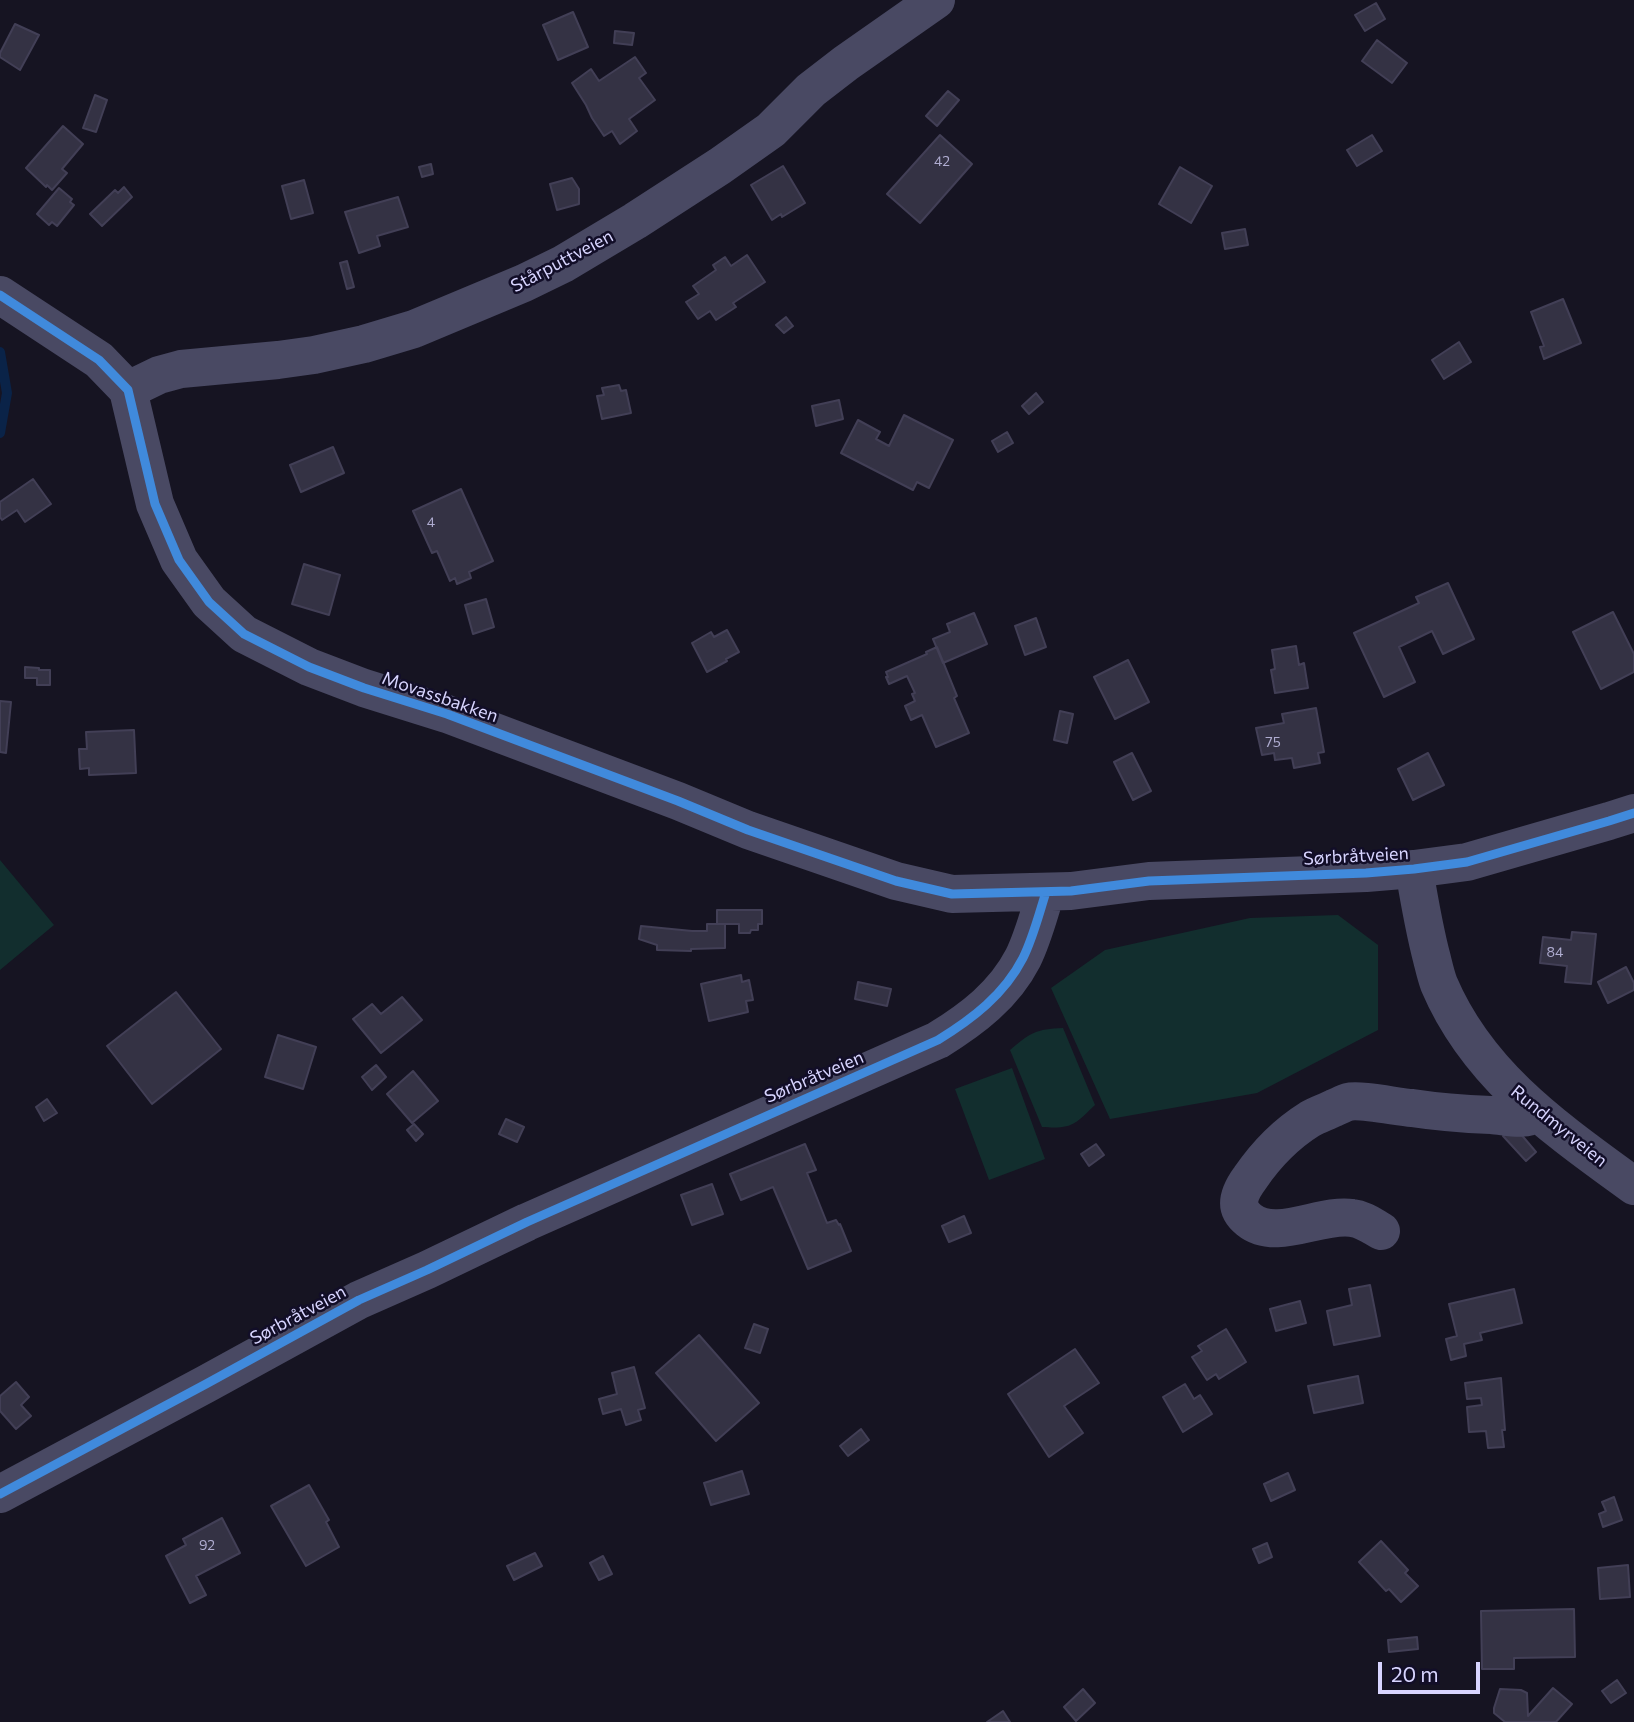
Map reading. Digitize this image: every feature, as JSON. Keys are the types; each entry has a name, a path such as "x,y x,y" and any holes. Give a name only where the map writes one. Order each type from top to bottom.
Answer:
{"street":[{"name":"Stårputtveien","path":"128,390 159,374 181,369 278,360 364,344 414,329 534,278 635,221 761,138 811,90 936,0"},
{"path":"0,295 99,360 128,390"},
{"name":"Movassbakken","path":"128,390 155,504 179,560 209,602 244,634 309,667 363,688 446,714 748,830 896,881 952,894 1046,892"},
{"name":"Sørbråtveien","path":"0,1494 359,1300 527,1222 938,1040 965,1023 992,1001 1005,986 1023,958 1046,892 1149,881 1414,869 1466,862 1634,813"},
{"name":"Rundmyrveien","path":"1414,869 1425,932 1438,982 1454,1015 1477,1049 1497,1075 1537,1113 1634,1186"},
{"path":"1381,1231 1352,1218 1330,1218 1283,1228 1262,1227 1242,1214 1239,1208 1240,1196 1258,1166 1291,1133 1311,1119 1350,1101 1452,1114 1529,1118 1537,1113"}],"green space":[{"path":"0,860 54,925 0,970"},
{"path":"1338,915 1378,945 1378,1030 1257,1093 1110,1119 1051,988 1105,950 1250,918"},
{"path":"1063,1028 1095,1105 1072,1124 1042,1127 1010,1050 1034,1033"},
{"path":"1012,1068 1045,1159 989,1180 955,1089"}],"building":[{"path":"1376,3 1385,19 1365,31 1355,15"},
{"path":"573,12 588,47 558,60 543,25"},
{"path":"15,24 39,35 20,70 0,57"},
{"path":"615,31 634,33 632,45 614,43"},
{"path":"1377,40 1407,63 1392,83 1362,61"},
{"path":"635,57 646,73 639,78 655,100 629,119 637,131 620,144 612,131 604,136 572,83 591,69 599,81"},
{"path":"948,91 959,100 937,126 926,116"},
{"path":"95,95 107,100 96,132 83,128"},
{"path":"63,126 83,144 62,169 67,173 52,190 26,168"},
{"path":"940,135 972,164 920,223 887,194"},
{"path":"1372,135 1382,151 1357,166 1347,150"},
{"path":"431,164 433,174 422,177 419,167"},
{"path":"783,166 805,203 772,220 751,185"},
{"path":"1180,167 1212,186 1191,223 1159,204"},
{"path":"572,178 579,189 579,204 557,210 550,184"},
{"path":"304,180 313,213 291,219 282,186"},
{"path":"124,187 132,197 102,226 90,214 115,190 118,193"},
{"path":"59,188 72,199 70,202 74,205 57,226 52,222 49,225 37,214"},
{"path":"398,197 408,227 377,236 380,246 359,253 345,212"},
{"path":"1245,229 1248,245 1225,249 1222,233"},
{"path":"747,255 765,282 733,303 736,307 716,320 710,311 698,319 686,302 699,294 693,286 716,270 713,265 725,257 731,266"},
{"path":"347,261 354,287 347,289 340,263"},
{"path":"1563,299 1581,343 1544,359 1540,347 1544,346 1531,312"},
{"path":"786,317 793,326 784,333 776,325"},
{"path":"1459,342 1471,362 1444,379 1432,360"},
{"path":"619,385 621,391 626,390 631,413 602,419 597,396 604,395 602,388"},
{"path":"1036,393 1043,402 1029,414 1022,406"},
{"path":"839,400 843,419 816,426 812,406"},
{"path":"904,415 953,440 929,488 917,482 913,490 841,453 858,420 880,432 876,439 889,446"},
{"path":"1007,432 1013,443 998,452 992,441"},
{"path":"333,447 344,473 301,492 290,465"},
{"path":"33,479 51,504 25,522 17,510 2,520 0,502"},
{"path":"461,489 493,561 469,572 471,578 457,584 455,578 450,581 437,551 432,553 413,511"},
{"path":"304,564 340,575 329,615 292,604"},
{"path":"1448,583 1474,639 1443,654 1432,631 1399,647 1415,682 1384,697 1354,633 1419,603 1416,597"},
{"path":"486,599 494,627 473,634 465,605"},
{"path":"1613,612 1634,654 1634,672 1601,689 1573,632"},
{"path":"974,613 987,644 943,663 933,639 950,632 947,624"},
{"path":"1036,618 1046,647 1025,655 1015,626"},
{"path":"727,630 739,652 707,672 692,643 711,632 714,637"},
{"path":"1296,646 1299,665 1304,663 1308,688 1275,693 1271,670 1275,669 1272,650"},
{"path":"937,647 969,733 936,747 922,715 911,720 905,706 915,701 912,694 915,693 907,676 889,684 886,672"},
{"path":"1128,660 1149,702 1115,719 1094,677"},
{"path":"25,667 50,670 50,685 37,685 37,678 25,678"},
{"path":"0,701 11,702 6,753 0,752"},
{"path":"1316,708 1324,752 1318,753 1320,763 1294,768 1292,758 1275,760 1274,753 1262,755 1256,728 1284,723 1282,714"},
{"path":"1060,711 1073,714 1067,743 1054,740"},
{"path":"134,730 136,773 89,775 89,768 80,769 79,749 87,749 86,732"},
{"path":"1132,753 1151,791 1133,800 1114,762"},
{"path":"1428,753 1444,785 1413,800 1398,769"},
{"path":"717,910 762,910 762,924 758,924 758,930 739,933 739,924 717,924"},
{"path":"707,924 725,924 725,948 657,950 657,945 639,939 641,926 707,931"},
{"path":"1572,932 1596,934 1591,984 1565,982 1567,966 1540,963 1543,937 1571,940"},
{"path":"1626,967 1634,983 1634,990 1608,1003 1598,982"},
{"path":"741,975 742,982 749,980 753,1000 746,1001 748,1012 709,1021 701,984"},
{"path":"858,982 891,989 887,1006 855,999"},
{"path":"176,992 221,1049 152,1104 107,1046"},
{"path":"402,997 422,1020 381,1053 353,1019 372,1004 381,1014"},
{"path":"278,1035 316,1047 303,1089 265,1077"},
{"path":"376,1065 386,1077 372,1090 362,1077"},
{"path":"413,1071 438,1101 412,1123 387,1094"},
{"path":"47,1099 57,1113 44,1121 36,1107"},
{"path":"506,1119 524,1127 517,1142 499,1134"},
{"path":"414,1124 423,1134 416,1141 407,1130"},
{"path":"1514,1126 1536,1152 1526,1161 1503,1136"},
{"path":"805,1144 816,1170 807,1173 827,1223 836,1220 840,1224 851,1251 808,1269 773,1187 741,1200 730,1174"},
{"path":"1096,1144 1104,1155 1089,1166 1081,1154"},
{"path":"712,1184 723,1214 692,1225 681,1195"},
{"path":"964,1216 971,1233 949,1242 942,1226"},
{"path":"1370,1285 1380,1336 1334,1345 1327,1311 1352,1305 1349,1289"},
{"path":"1514,1289 1522,1323 1480,1333 1482,1340 1464,1344 1466,1356 1451,1360 1446,1339 1457,1336 1449,1304"},
{"path":"1300,1301 1306,1323 1276,1331 1270,1309"},
{"path":"754,1324 768,1329 760,1353 745,1348"},
{"path":"1226,1329 1246,1362 1219,1379 1216,1374 1207,1380 1192,1357 1202,1351 1198,1346"},
{"path":"699,1335 759,1403 716,1441 656,1373"},
{"path":"1075,1349 1099,1383 1064,1406 1083,1433 1049,1457 1008,1394"},
{"path":"634,1367 645,1408 638,1410 641,1420 626,1425 621,1409 603,1414 599,1399 617,1394 612,1373"},
{"path":"1358,1376 1363,1403 1314,1413 1308,1386"},
{"path":"1501,1378 1504,1447 1488,1448 1486,1431 1469,1432 1467,1407 1482,1405 1481,1398 1467,1399 1465,1383"},
{"path":"16,1382 29,1397 21,1405 31,1416 16,1429 0,1411 0,1396"},
{"path":"1185,1384 1194,1399 1200,1395 1212,1414 1183,1432 1163,1397"},
{"path":"861,1429 869,1440 848,1456 840,1446"},
{"path":"742,1471 749,1494 711,1505 704,1483"},
{"path":"1288,1473 1295,1490 1271,1501 1264,1484"},
{"path":"309,1485 329,1520 326,1522 339,1547 306,1566 271,1506"},
{"path":"1614,1497 1622,1520 1603,1527 1599,1514 1606,1511 1602,1502"},
{"path":"222,1518 240,1553 196,1576 206,1595 190,1603 166,1556 186,1545 183,1539"},
{"path":"1381,1541 1408,1570 1405,1573 1418,1586 1401,1602 1389,1589 1386,1591 1359,1562"},
{"path":"1267,1543 1272,1557 1259,1563 1253,1549"},
{"path":"535,1553 542,1566 514,1580 507,1566"},
{"path":"603,1556 612,1574 599,1580 590,1563"},
{"path":"1628,1565 1630,1597 1600,1599 1598,1568"},
{"path":"1574,1609 1575,1657 1514,1658 1514,1669 1482,1669 1481,1611"},
{"path":"1417,1637 1418,1649 1389,1652 1388,1640"},
{"path":"1617,1680 1626,1693 1611,1703 1602,1691"},
{"path":"1553,1688 1572,1704 1556,1722 1505,1722 1494,1713 1500,1689 1527,1693 1528,1716"},
{"path":"1083,1689 1095,1703 1076,1721 1064,1707"},
{"path":"1003,1711 1010,1722 987,1722"}],"waterway":[{"path":"0,352 7,393 0,433"}],"cycle path":[{"path":"0,295 99,360 128,390 155,504 179,560 209,602 244,634 309,667 364,688 447,714 748,830 896,881 952,894 1071,891 1149,881 1414,869 1467,862 1634,813"},
{"path":"0,1494 359,1300 527,1222 938,1040 975,1015 997,995 1015,971 1027,950 1046,892"}]}
